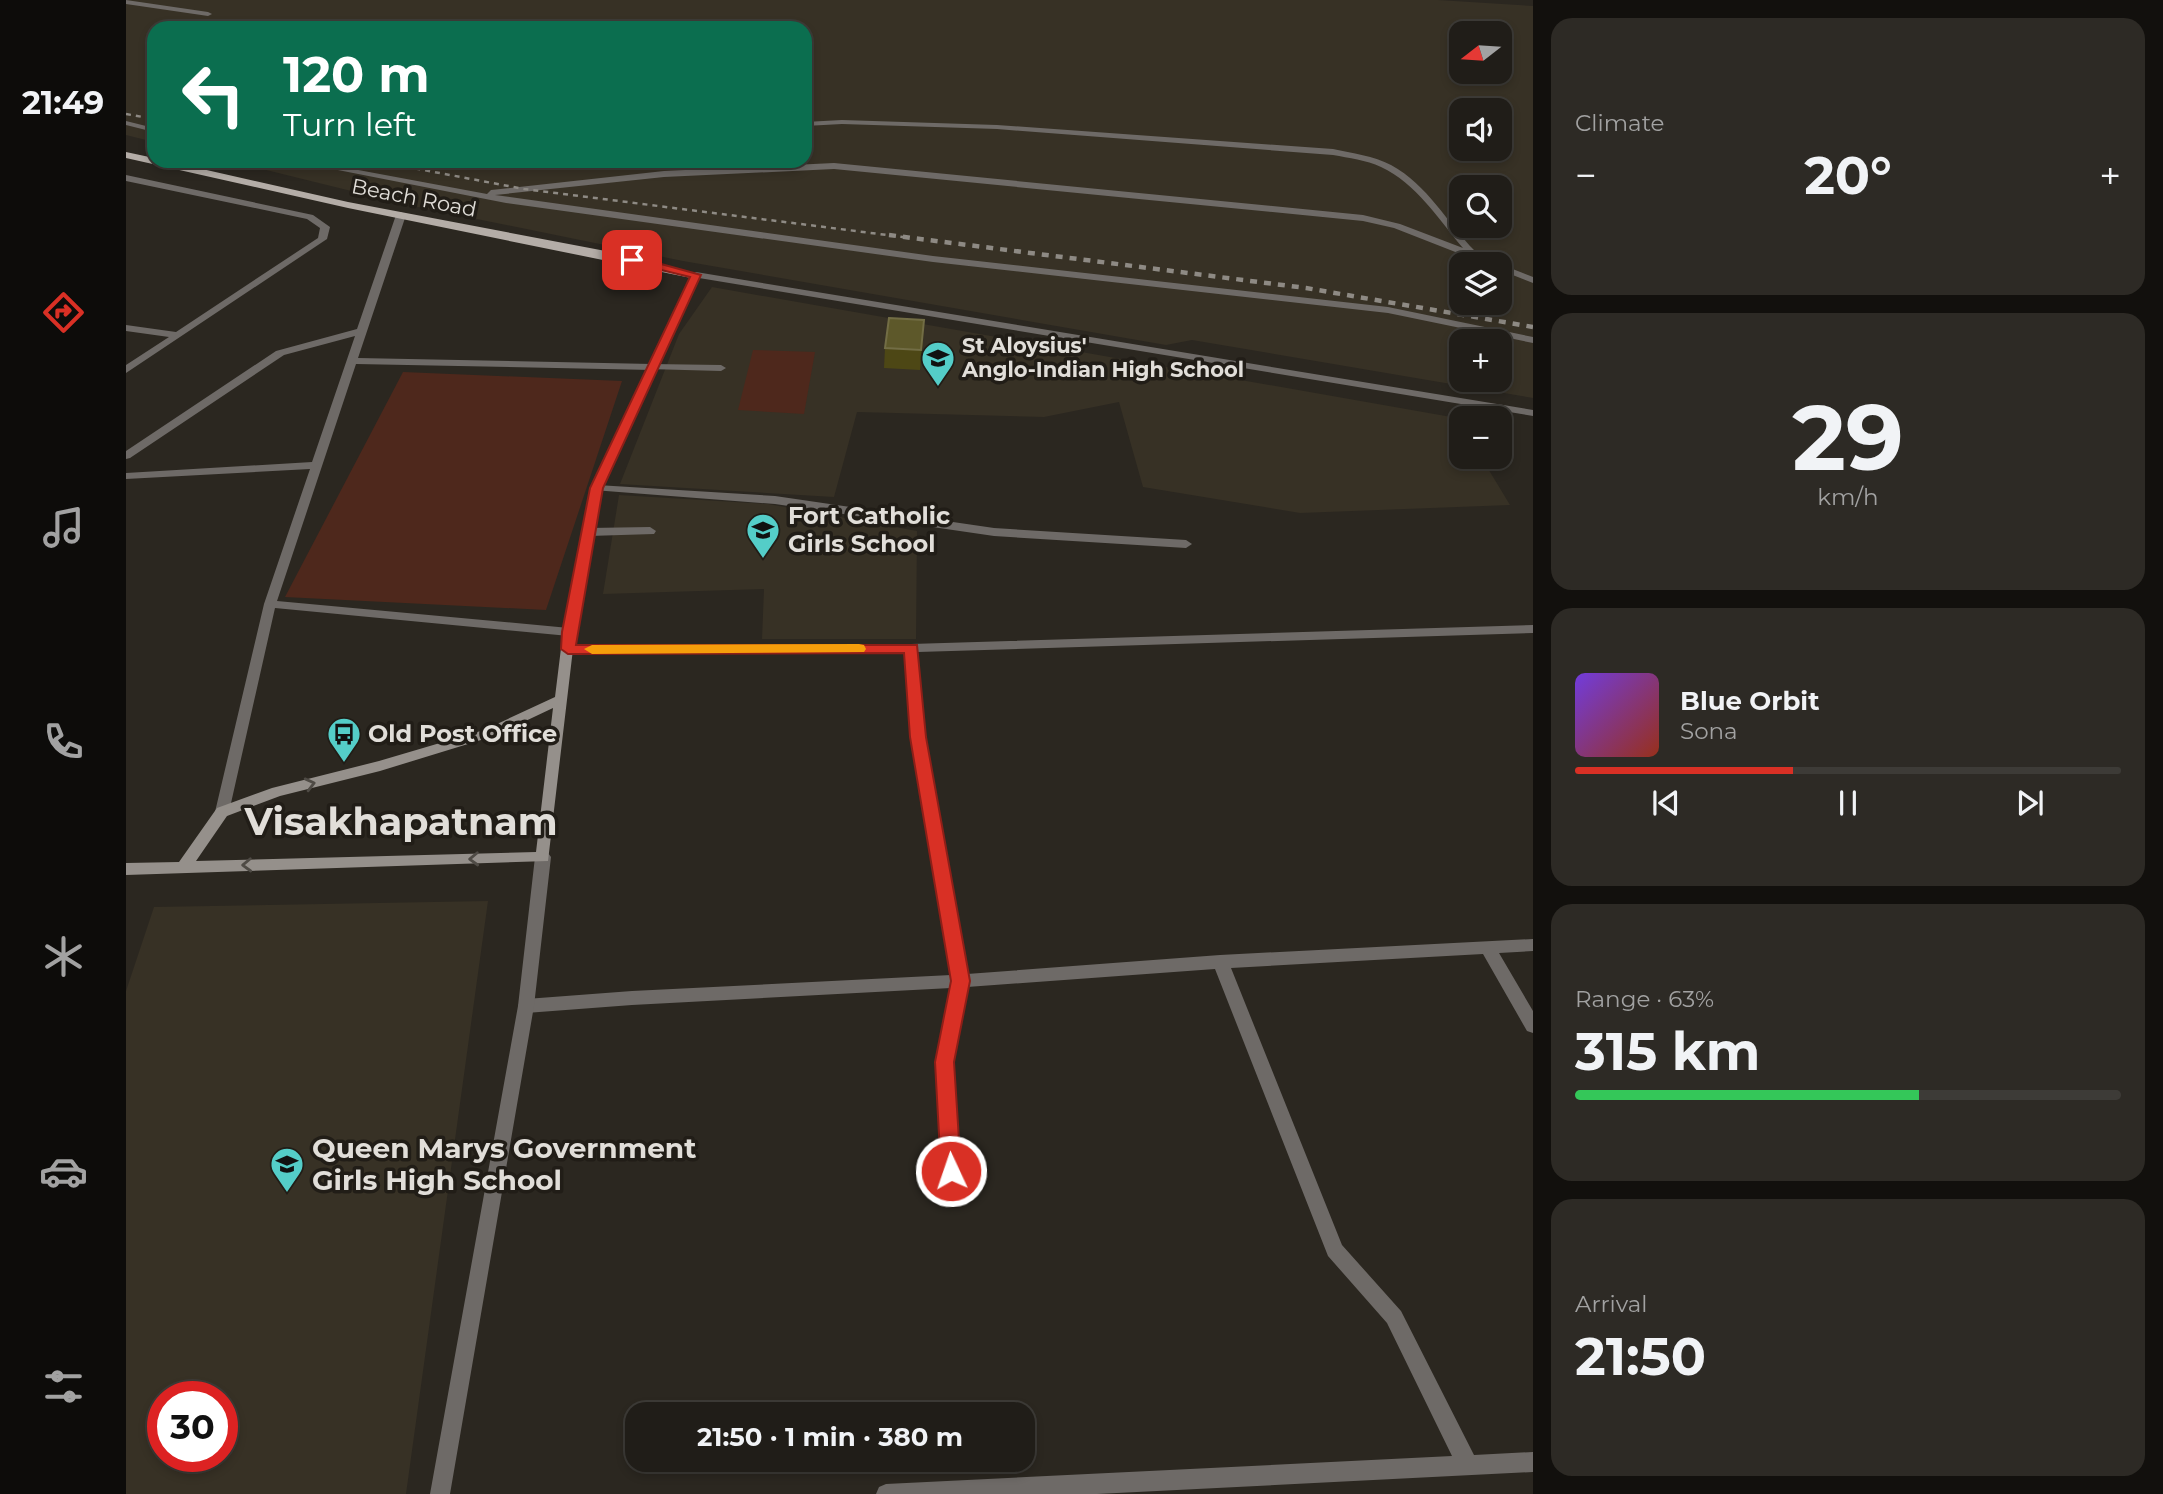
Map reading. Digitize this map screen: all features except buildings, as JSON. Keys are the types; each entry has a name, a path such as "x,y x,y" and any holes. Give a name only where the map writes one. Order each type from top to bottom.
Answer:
{"main road":[{"name":"Beach Road","path":"126,155 147,160"},
{"name":"Beach Road","path":"186,168 696,275"},
{"path":"126,869 542,857 569,632 597,488 696,275"},
{"path":"184,867 222,812 277,792 380,766 489,733 562,699"}],"street":[{"path":"126,2 208,13"},
{"path":"812,124 842,122 997,127 1332,152 1365,159 1394,170 1425,199 1471,252"},
{"path":"126,123 147,128"},
{"path":"812,167 834,166 987,179 1363,218 1397,226 1462,252"},
{"path":"334,168 476,194 933,259 1388,310 1533,340"},
{"path":"664,174 675,168"},
{"path":"476,194 664,174 792,168"},
{"path":"126,178 310,217 326,227 322,239 126,370"},
{"path":"222,812 270,604 401,215"},
{"path":"1512,272 1533,280"},
{"path":"696,275 1533,413"},
{"path":"126,328 178,335"},
{"path":"126,456 281,353 363,331"},
{"path":"353,361 721,368"},
{"path":"126,476 317,464"},
{"path":"597,488 775,499 994,532 1186,544"},
{"path":"589,532 650,531"},
{"path":"270,604 569,632"},
{"path":"568,649 911,648 1533,629"},
{"path":"911,648 918,737 960,981 945,1062 951,1171"},
{"path":"440,1494 526,1006 542,857"},
{"path":"526,1006 960,981 1220,961 1533,945"},
{"path":"1487,947 1533,1026"},
{"path":"1220,961 1335,1250 1394,1317 1468,1465"},
{"path":"886,1494 1533,1462"}],"shaded area":[{"path":"126,0 1438,0 1533,6 1533,398 1498,392 1512,392 1512,329 1449,329 1449,384 1192,340 1166,345 683,261 408,205 258,168 812,168 812,21 147,21 147,140 126,135"},
{"name":"St Aloysius' Anglo-Indian High School","path":"712,287 1449,417 1449,469 1488,469 1510,505 1300,513 1143,487 1119,402 1044,417 857,412 834,497 620,484 679,334"},
{"path":"753,350 815,352 804,414 738,410"},
{"path":"403,372 622,381 546,610 285,597"},
{"name":"Fort Catholic Girls School","path":"619,495 768,504 917,531 916,639 762,639 764,589 603,594"},
{"name":"Queen Marys Government Girls High School","path":"488,901 406,1494 126,1494 126,991 154,907"}],"railway":[{"path":"126,114 147,118"},
{"path":"413,168 524,189 903,237"},
{"path":"889,235 1306,288 1533,327"}],"slow traffic":[{"path":"592,649 859,649"}],"place":[{"name":"St Aloysius' Anglo-Indian High School","path":"938,388"},
{"name":"Fort Catholic Girls School","path":"763,560"},
{"name":"Old Post Office","path":"344,764"},
{"name":"Queen Marys Government Girls High School","path":"287,1194"}],"district":[{"name":"Visakhapatnam","path":"401,822"}],"route":[{"path":"632,260 696,275 597,488 568,649 911,648 918,737 960,981 945,1062 951,1171"}]}
